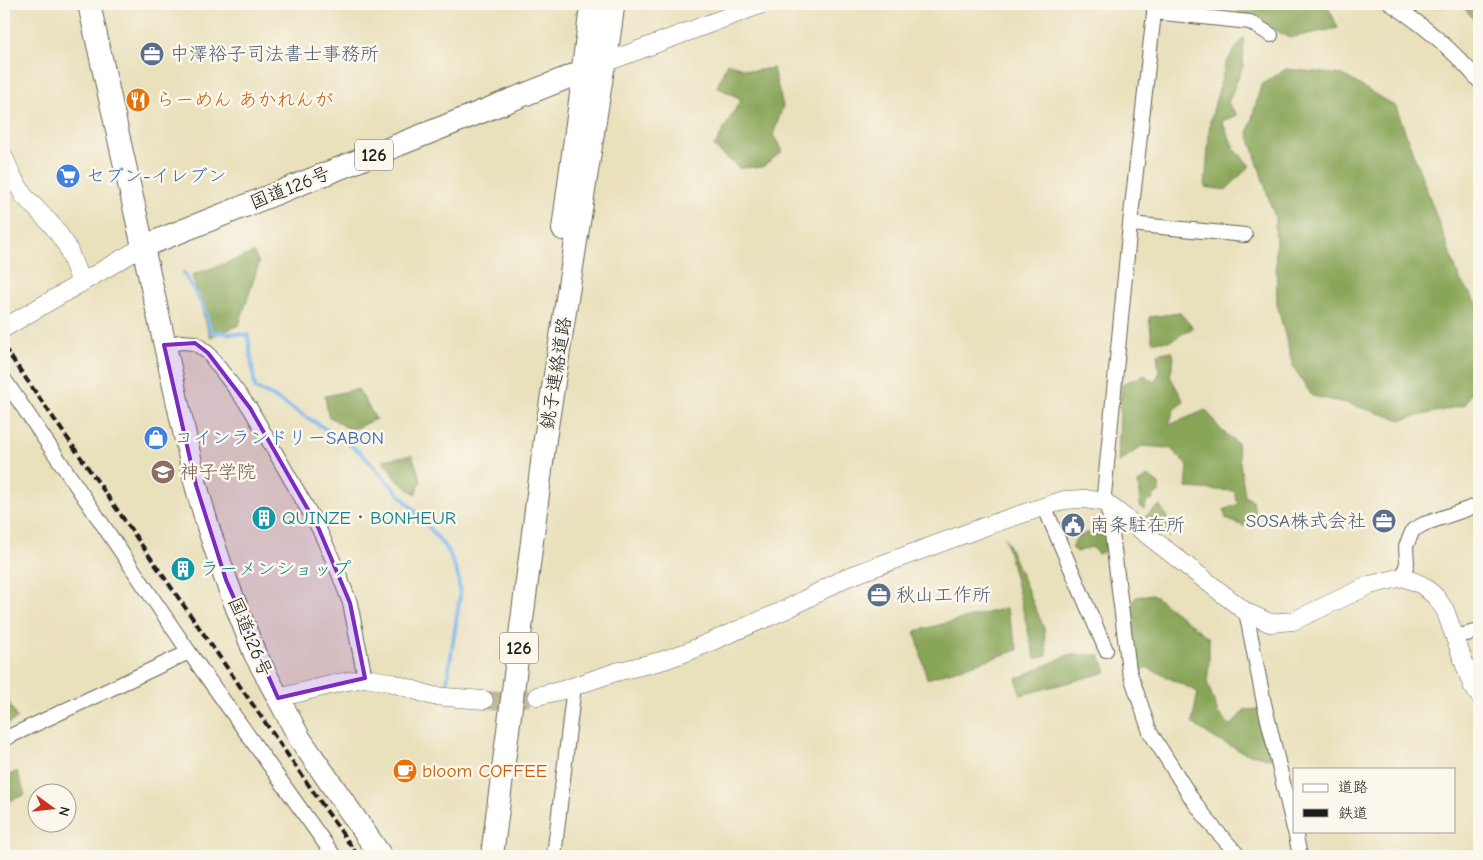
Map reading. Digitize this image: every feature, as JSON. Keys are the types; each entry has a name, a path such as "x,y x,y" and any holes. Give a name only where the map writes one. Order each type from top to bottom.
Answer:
{"highway":[{"name":"国道126号","path":"89,4 196,484 226,580 255,654 300,740 381,856"},
{"name":"126","path":"593,4 594,67"},
{"name":"126","path":"594,67 612,4"},
{"name":"国道126号","path":"144,246 594,67"},
{"name":"銚子連絡道路","path":"492,856 594,67"}],"street":[{"path":"594,67 762,4"},
{"path":"1391,4 1406,13 1460,58 1479,82"},
{"path":"1239,856 1213,827 1192,799 1150,732 1129,670 1110,518 1104,495 1130,224 1154,8 1250,22 1271,35"},
{"path":"4,157 11,174 24,196 53,226 67,246 81,283"},
{"path":"1130,224 1245,235"},
{"path":"4,328 144,246"},
{"path":"164,345 181,342 195,343 208,353 250,408 318,527 337,569 350,603 365,678"},
{"path":"4,379 189,652 334,856"},
{"path":"537,696 687,652 787,609 845,578 1044,506 1064,500 1085,499 1105,502 1246,612 1270,623 1293,621 1370,585 1403,577 1422,585 1435,596 1445,610 1454,637 1477,688"},
{"path":"1403,577 1407,563 1406,546 1414,530 1424,524 1479,505"},
{"path":"1044,506 1106,650"},
{"path":"1246,612 1264,703 1293,826"},
{"path":"1454,637 1479,631"},
{"path":"4,739 189,652"},
{"path":"278,698 365,678 389,682 433,696 484,700"},
{"path":"554,856 574,686"},
{"path":"1294,832 1300,856"}],"highlighted area":[{"path":"195,343 208,353 250,408 318,527 337,569 350,603 365,678 278,698 226,580 196,485 164,345"}],"green space":[{"path":"1244,4 1327,4 1338,28 1289,38 1271,27 1237,14"},
{"path":"1399,4 1479,4 1479,25 1461,5 1406,9"},
{"path":"1244,37 1243,66 1228,103 1237,115 1222,121 1234,148 1250,166 1226,190 1205,187 1210,122 1226,63"},
{"path":"727,63 752,71 773,68 783,106 773,135 783,151 762,167 739,168 714,147 741,99 717,87"},
{"path":"1286,69 1343,75 1396,107 1460,280 1479,306 1479,368 1475,383 1465,405 1401,420 1346,403 1312,396 1293,366 1277,304 1275,218 1248,133 1261,85"},
{"path":"254,253 259,263 239,325 210,337 192,275"},
{"path":"1180,313 1193,328 1170,341 1152,341 1149,317"},
{"path":"1171,351 1174,358 1170,376 1184,402 1174,409 1169,425 1206,410 1220,429 1237,443 1245,496 1252,500 1259,523 1244,526 1226,519 1224,510 1238,504 1234,491 1186,488 1188,466 1170,448 1142,446 1118,463 1121,384 1145,375 1154,382 1159,374 1157,354"},
{"path":"358,389 376,419 351,430 328,416 325,396"},
{"path":"412,455 421,480 416,495 397,480 383,460"},
{"path":"1148,476 1159,484 1159,493 1153,495 1153,499 1147,502 1144,509 1140,506 1138,483"},
{"path":"1160,505 1171,526 1170,537 1145,517"},
{"path":"1086,533 1111,535 1111,549 1098,554 1092,547 1077,552 1071,548 1076,539"},
{"path":"1005,537 1044,628 1047,656 1035,659"},
{"path":"1152,594 1209,638 1207,682 1218,713 1231,726 1244,710 1262,709 1274,759 1245,753 1214,738 1192,723 1198,692 1146,667 1139,675 1127,613 1136,597"},
{"path":"1006,608 1018,650 927,679 915,631"},
{"path":"1068,655 1099,655 1107,672 1021,695 1016,679"},
{"path":"4,692 17,719 4,726"},
{"path":"17,771 25,795 4,803 4,778"}],"waterway":[{"path":"184,273 204,308 211,332 248,335 255,388 272,396 344,440 362,454 424,521 449,552 458,576 460,596 447,682"}],"tunnel":[{"path":"484,700 502,701 537,696"}],"railway":[{"path":"4,347 358,856"}],"place":[{"name":"中澤裕子司法書士事務所","path":"152,54"},
{"name":"らーめん あかれんが","path":"138,100"},
{"name":"セブン-イレブン","path":"68,176"},
{"name":"コインランドリーSABON","path":"156,438"},
{"name":"神子学院","path":"163,472"},
{"name":"QUINZE・BONHEUR","path":"264,518"},
{"name":"SOSA株式会社","path":"1384,521"},
{"name":"南条駐在所","path":"1073,525"},
{"name":"ラーメンショップ","path":"183,569"},
{"name":"秋山工作所","path":"879,595"},
{"name":"bloom COFFEE","path":"405,771"}]}
